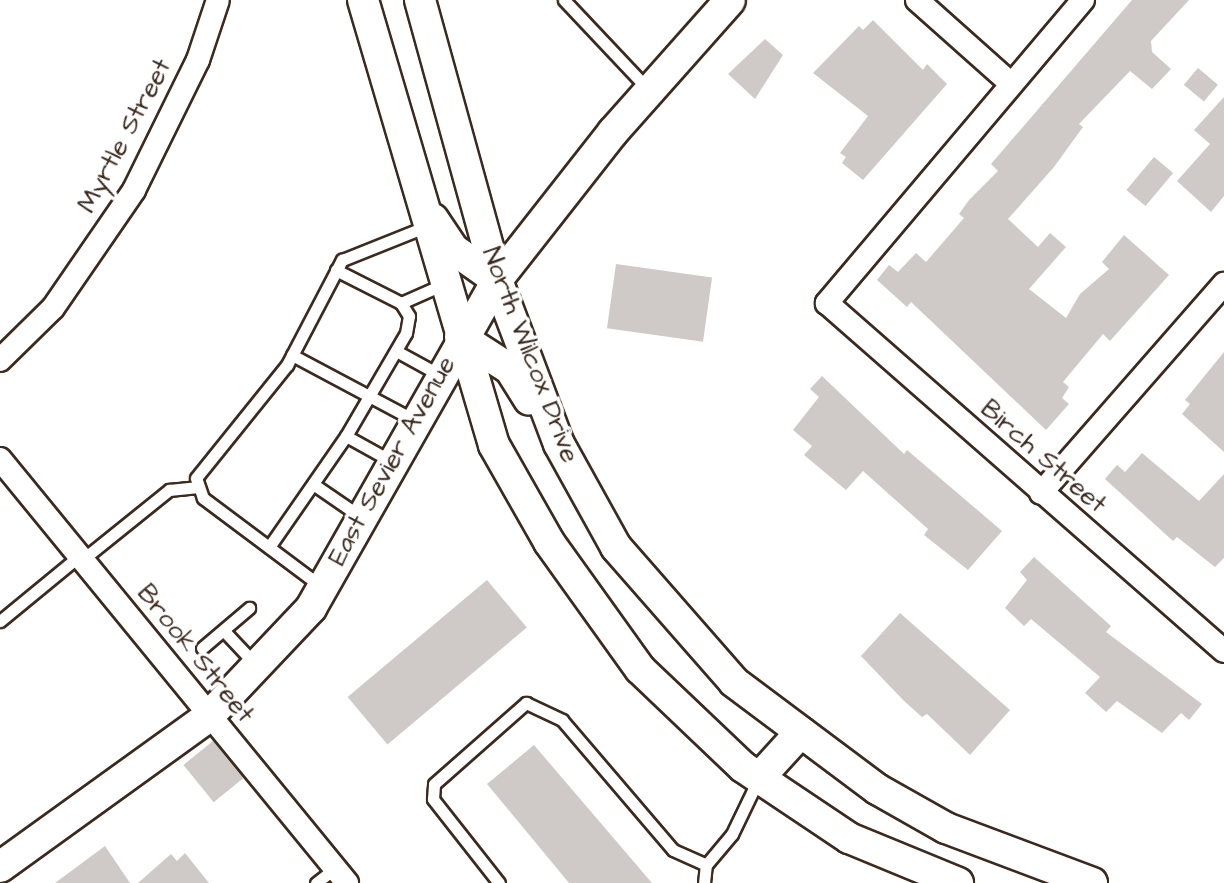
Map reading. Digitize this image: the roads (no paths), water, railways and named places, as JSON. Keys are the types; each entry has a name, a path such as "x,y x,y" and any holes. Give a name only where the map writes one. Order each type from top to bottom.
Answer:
{"main road":[{"name":"North Wilcox Drive","path":"363,0 494,445 549,542 640,669 759,778 849,838 958,883"},
{"name":"North Wilcox Drive","path":"420,0 497,280 559,444 616,547 734,682 877,789 946,828 1092,883"},
{"name":"East Sevier Avenue","path":"0,867 209,716 322,587 460,337 497,280 730,0"},
{"path":"424,212 453,249 497,280"},
{"path":"460,337 510,369 559,444"},
{"path":"759,778 801,732"}],"street":[{"name":"Myrtle Street","path":"0,360 53,308 134,190 198,60 218,0"},
{"path":"917,0 1010,83 1083,0"},
{"name":"Birch Street","path":"1010,83 827,303 1224,651"},
{"path":"1041,493 1224,284"},
{"name":"Brook Street","path":"0,459 341,876"}],"lane":[{"path":"564,0 651,93"},
{"path":"196,487 196,478 292,355 336,270 363,247 424,212"},
{"path":"269,547 371,398 398,352 409,316 401,303 336,270"},
{"path":"401,303 445,284"},
{"path":"398,352 440,375"},
{"path":"292,355 415,420"},
{"path":"346,436 392,462"},
{"path":"313,484 361,517"},
{"path":"0,621 169,490 196,487 322,587"},
{"path":"202,648 225,632 249,608"},
{"path":"225,632 256,665"},
{"path":"499,883 433,799 434,784 526,703 562,720 673,850 706,865"},
{"path":"704,883 706,865 732,834 759,778"},
{"path":"316,883 341,876"}]}
